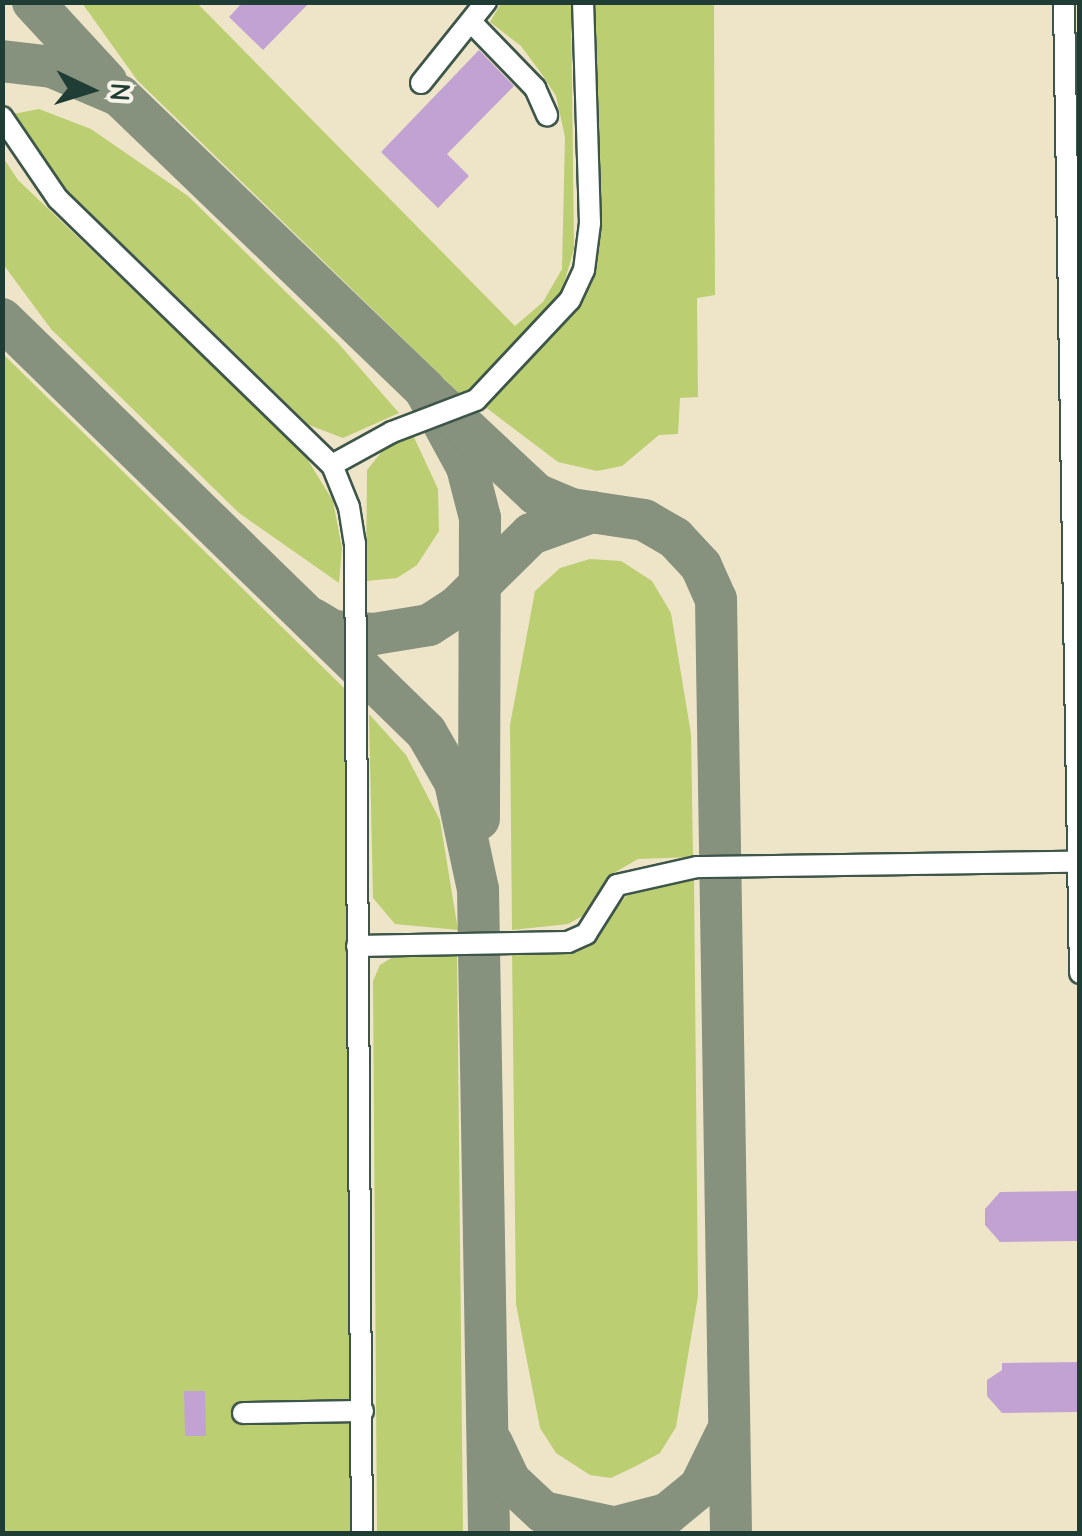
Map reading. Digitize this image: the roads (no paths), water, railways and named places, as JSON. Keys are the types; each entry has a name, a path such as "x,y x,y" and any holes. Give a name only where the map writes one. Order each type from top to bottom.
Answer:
{"lane":[{"path":"420,83 474,25 486,2"},
{"path":"332,466 392,432 476,400 570,300 584,270 590,223 583,2"},
{"path":"1064,2 1080,974"},
{"path":"474,25 535,88 548,115"},
{"path":"2,117 58,199 332,466 356,543 362,1534"},
{"path":"357,946 568,942 586,934 618,885 697,867 1076,862"},
{"path":"243,1412 364,1411"}]}
